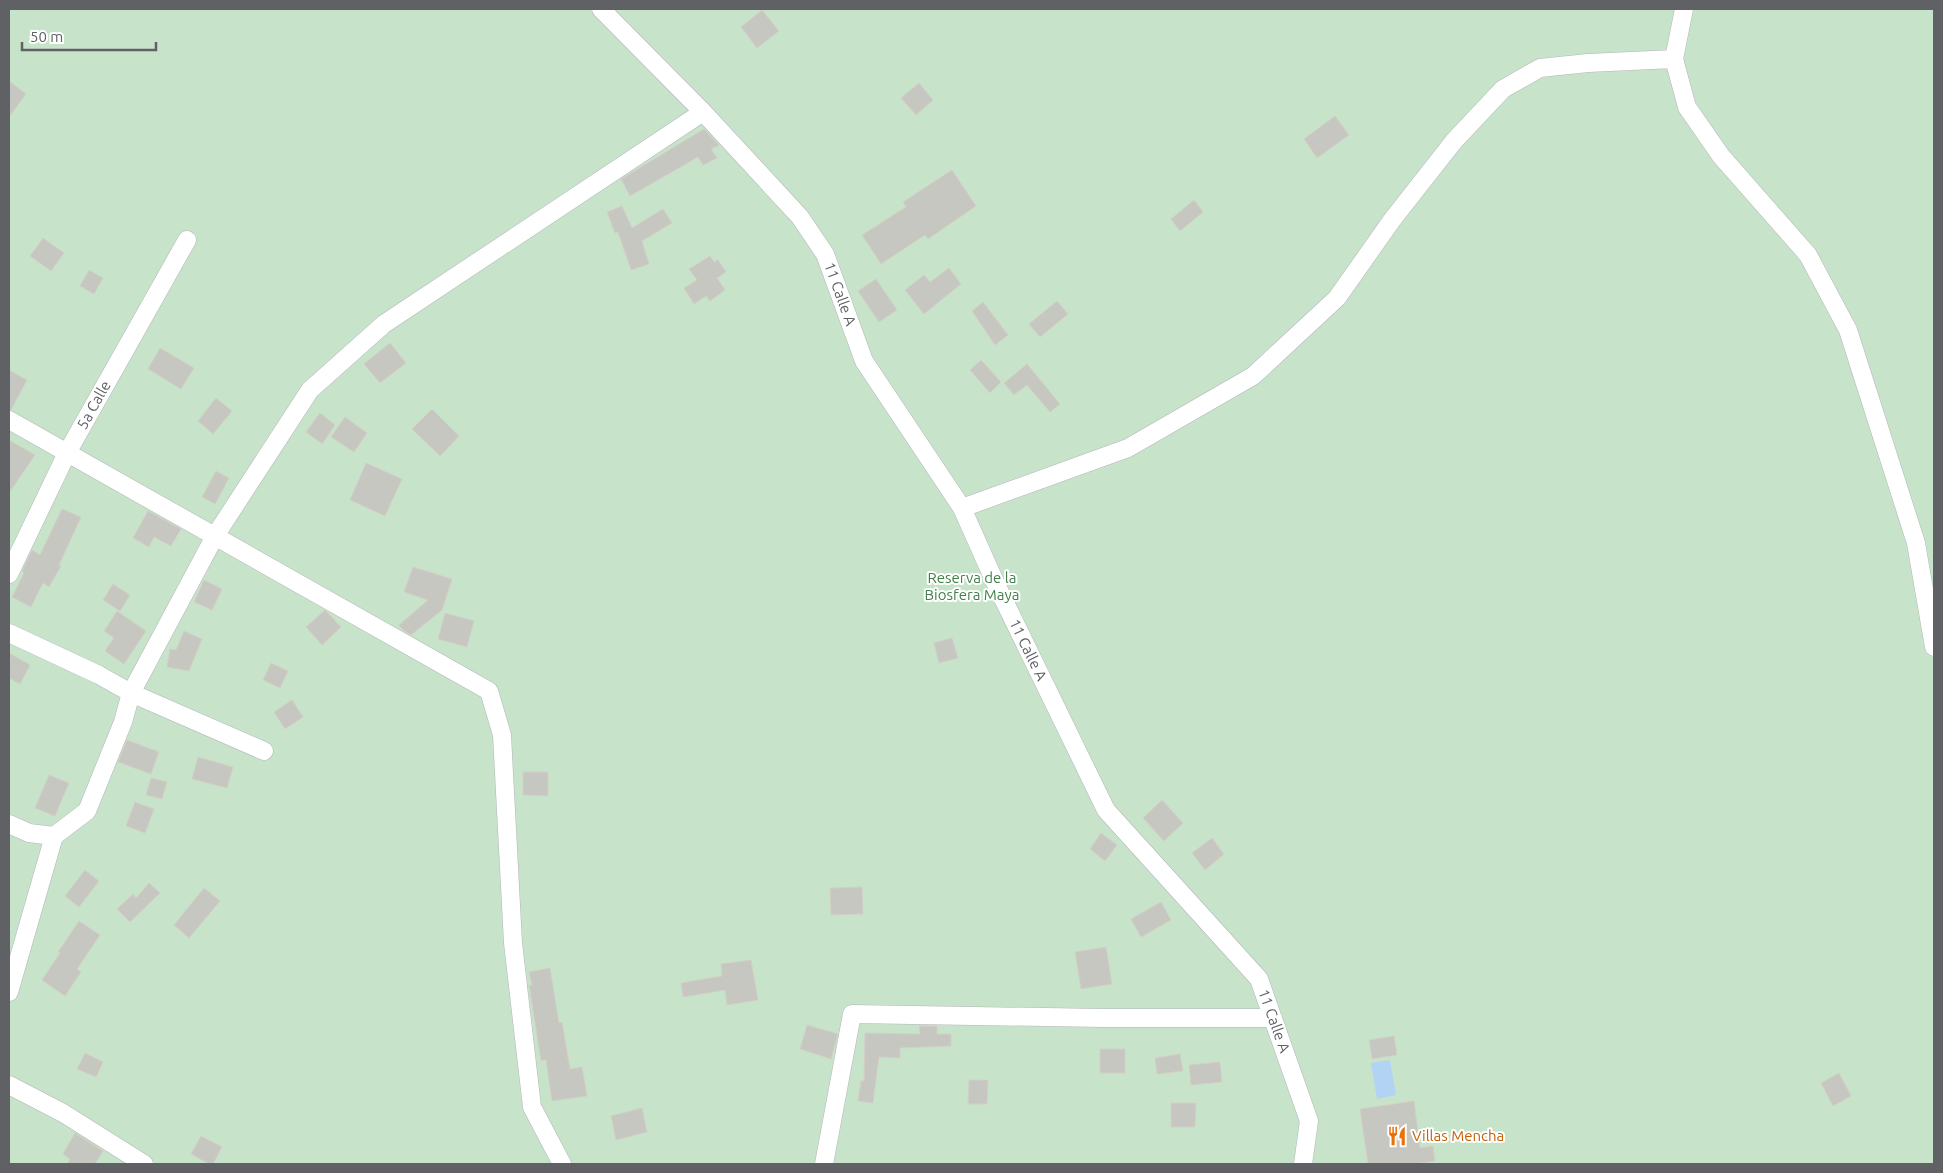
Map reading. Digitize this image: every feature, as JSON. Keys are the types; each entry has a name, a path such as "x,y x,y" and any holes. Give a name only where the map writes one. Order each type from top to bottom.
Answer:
{"street":[{"name":"11 Calle A","path":"601,9 703,112 800,217 825,254 864,360 962,508 994,582 1106,810 1259,979 1310,1121 1303,1164"},
{"path":"1684,9 1674,58 1686,107 1720,156 1808,255 1848,330 1916,543 1934,647"},
{"path":"962,508 1128,448 1253,376 1337,298 1392,220 1454,141 1502,89 1540,68 1674,58"},
{"path":"9,992 54,836 87,811 123,722 131,693 214,536 310,390 384,324 703,112"},
{"name":"5a Calle","path":"9,574 67,452 187,240"},
{"path":"9,420 489,691 502,735 512,943 532,1107 562,1164"},
{"path":"9,634 99,675 131,693 264,752"},
{"path":"9,824 29,833 54,836"},
{"path":"824,1164 852,1014 1103,1018 1273,1018"},
{"path":"9,1085 63,1113 144,1164"}],"green space":[{"name":"Reserva de la Biosfera Maya","path":"9,9 1934,9 1934,1164 9,1164"}],"water":[{"path":"1390,1060 1396,1095 1377,1099 1371,1063"}],"building":[{"path":"762,10 779,31 757,48 741,27"},
{"path":"9,81 26,94 9,117"},
{"path":"919,83 933,100 916,115 901,98"},
{"path":"1335,116 1349,135 1317,158 1304,139"},
{"path":"704,129 719,145 711,149 717,158 703,165 698,157 630,196 621,179"},
{"path":"952,170 976,206 928,239 925,235 881,264 862,235 906,207 903,202"},
{"path":"1194,200 1203,212 1180,231 1171,219"},
{"path":"622,206 632,228 663,209 672,223 642,241 649,264 631,270 618,232 615,233 607,212"},
{"path":"43,238 64,253 51,271 30,256"},
{"path":"710,256 714,262 718,260 726,272 717,278 725,290 710,301 706,296 694,304 684,288 697,280 689,269"},
{"path":"949,268 961,284 924,314 905,290 924,275 930,282"},
{"path":"89,270 103,278 94,294 80,286"},
{"path":"876,279 897,310 879,322 858,291"},
{"path":"1057,301 1068,314 1040,337 1029,324"},
{"path":"983,302 1008,335 995,345 972,311"},
{"path":"390,343 406,363 380,383 364,364"},
{"path":"160,348 194,368 181,389 148,369"},
{"path":"981,360 1001,382 990,393 970,370"},
{"path":"1027,364 1060,404 1050,412 1027,385 1014,395 1004,383"},
{"path":"9,370 27,380 11,410 9,409"},
{"path":"216,398 232,411 213,434 198,421"},
{"path":"432,409 459,436 440,456 412,429"},
{"path":"320,413 335,425 322,444 306,432"},
{"path":"345,417 367,433 354,452 331,437"},
{"path":"9,440 35,455 9,493"},
{"path":"366,463 402,479 385,516 350,500"},
{"path":"216,471 229,478 215,504 202,497"},
{"path":"62,509 81,517 59,565 61,566 49,587 43,583 31,607 12,597 24,573 22,571 32,550 40,555"},
{"path":"148,511 181,529 171,546 154,537 149,547 133,538"},
{"path":"413,567 452,579 442,610 411,635 399,625 428,600 404,592"},
{"path":"204,580 222,589 212,610 194,602"},
{"path":"113,584 130,595 120,611 103,600"},
{"path":"325,610 341,627 322,645 306,627"},
{"path":"117,611 146,631 124,664 105,651 114,638 104,631"},
{"path":"445,613 474,621 467,647 438,639"},
{"path":"184,631 202,639 189,671 167,667 170,649 176,650"},
{"path":"952,638 958,658 939,663 934,643"},
{"path":"9,653 30,665 20,684 9,678"},
{"path":"271,663 288,671 280,688 263,680"},
{"path":"292,700 303,717 285,729 274,712"},
{"path":"127,740 159,752 151,774 118,762"},
{"path":"198,757 233,767 227,788 192,779"},
{"path":"523,772 548,772 548,796 523,795"},
{"path":"49,775 69,783 55,816 35,808"},
{"path":"151,778 167,782 162,799 146,795"},
{"path":"1162,800 1183,823 1164,841 1143,818"},
{"path":"135,802 154,809 145,833 126,826"},
{"path":"1101,833 1117,845 1105,861 1090,849"},
{"path":"1212,838 1224,854 1205,870 1192,853"},
{"path":"85,870 99,881 79,907 65,896"},
{"path":"149,883 160,893 130,922 117,909 133,894 136,898"},
{"path":"862,887 863,914 831,915 830,888"},
{"path":"204,888 220,901 189,938 174,925"},
{"path":"1161,902 1171,920 1141,937 1131,919"},
{"path":"79,921 100,935 77,969 81,972 65,996 42,980"},
{"path":"1106,947 1112,984 1081,989 1075,952"},
{"path":"751,960 758,1000 727,1005 725,990 683,997 681,983 722,976 721,964"},
{"path":"550,968 559,1023 562,1022 570,1069 582,1067 587,1096 552,1101 546,1060 541,1061 529,985 532,985 529,972"},
{"path":"807,1025 838,1034 831,1059 800,1049"},
{"path":"919,1026 937,1026 937,1034 951,1034 951,1046 900,1048 900,1058 879,1057 873,1103 858,1101 861,1081 864,1081 865,1033 920,1034"},
{"path":"1394,1036 1397,1055 1372,1059 1369,1040"},
{"path":"1100,1049 1125,1049 1125,1073 1100,1073"},
{"path":"85,1053 103,1062 96,1077 77,1069"},
{"path":"1180,1054 1183,1071 1157,1074 1155,1058"},
{"path":"1220,1062 1222,1082 1191,1085 1189,1065"},
{"path":"1839,1073 1851,1096 1833,1106 1821,1083"},
{"path":"969,1080 988,1080 987,1104 968,1104"},
{"name":"Villas Mencha","path":"1414,1101 1420,1148 1433,1146 1435,1161 1413,1164 1368,1164 1360,1109"},
{"path":"1171,1103 1196,1103 1195,1127 1171,1127"},
{"path":"642,1108 647,1132 616,1140 611,1116"},
{"path":"75,1133 103,1151 95,1164 67,1164 70,1159 63,1154"},
{"path":"201,1136 222,1147 213,1164 209,1164 191,1154"}],"place":[{"name":"Villas Mencha","path":"1397,1136"}]}
